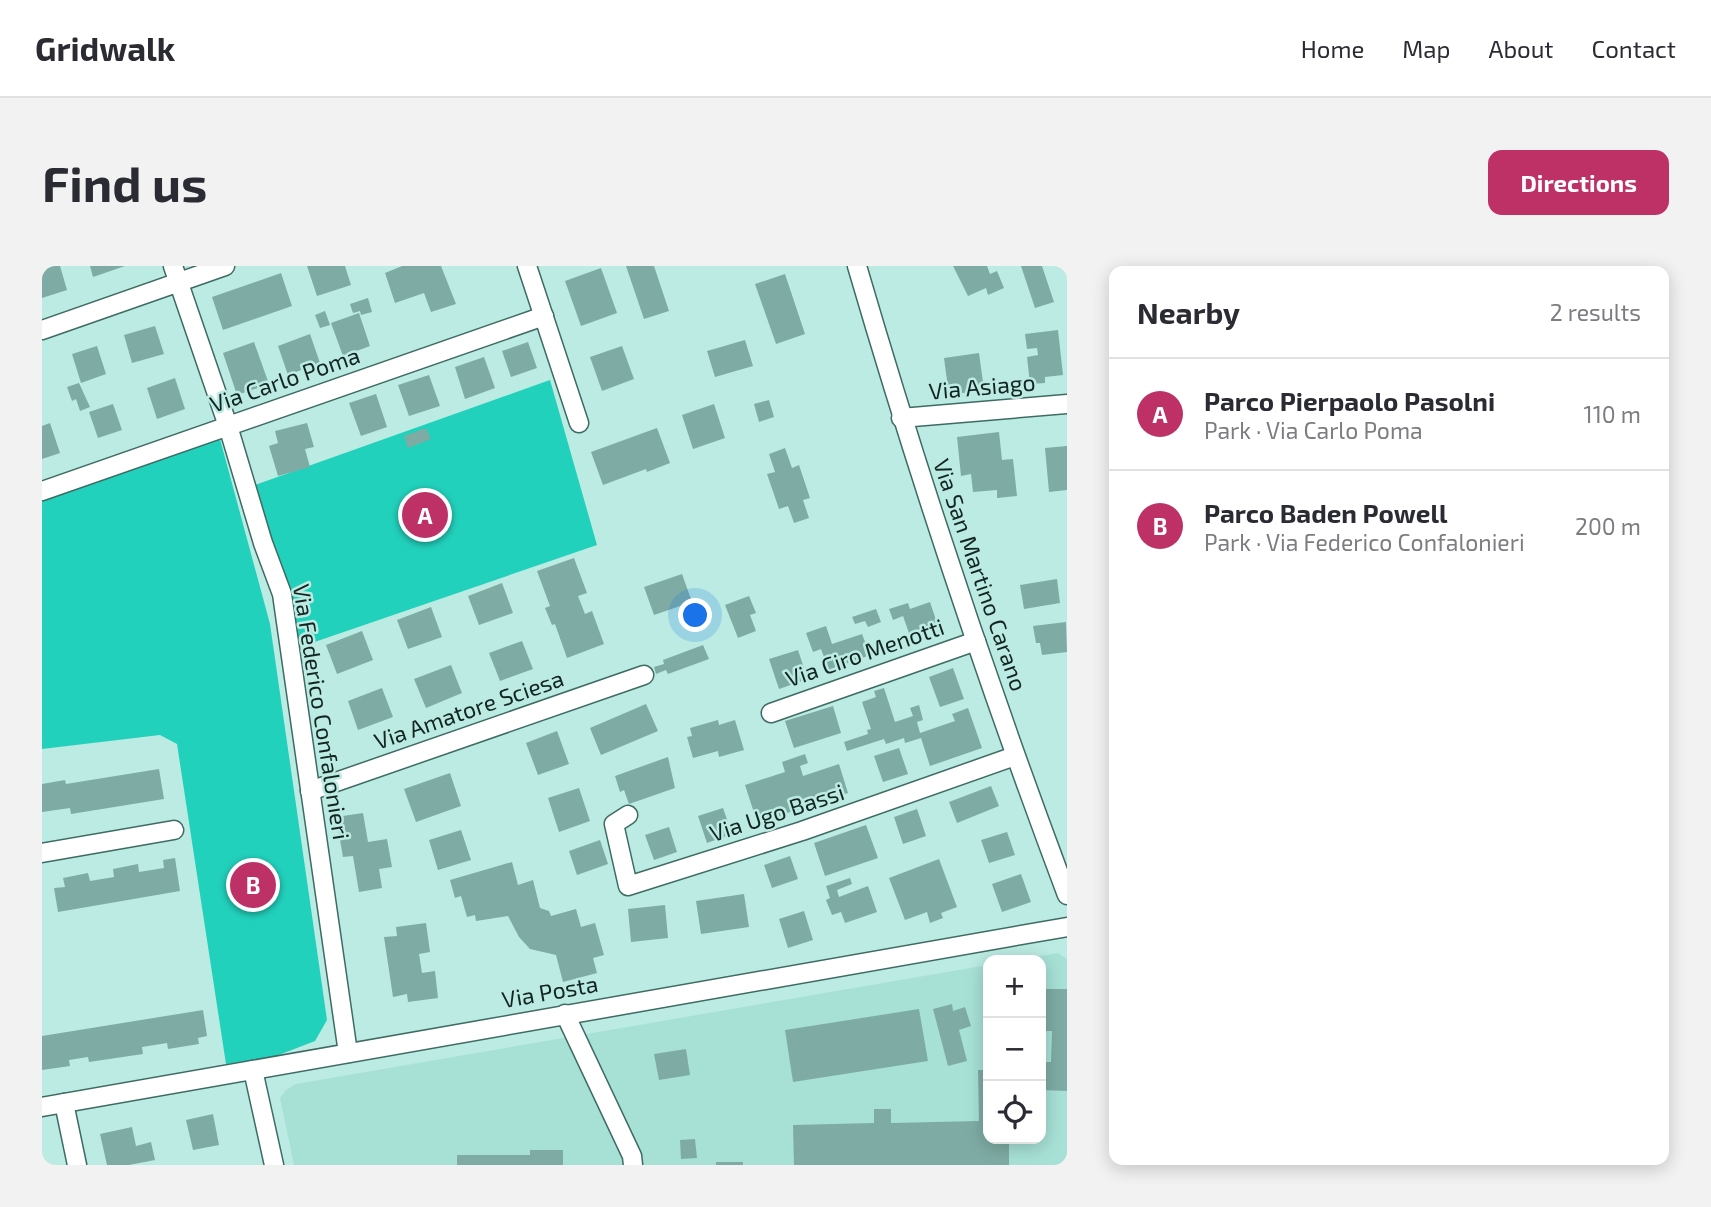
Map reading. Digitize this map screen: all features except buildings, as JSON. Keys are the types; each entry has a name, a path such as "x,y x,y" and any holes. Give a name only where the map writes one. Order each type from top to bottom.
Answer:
{"street":[{"path":"42,330 176,274 225,266"},
{"path":"527,266 579,423"},
{"name":"Via San Martino Carano","path":"857,266 901,418 1015,756 1067,895"},
{"name":"Via Federico Confalonieri","path":"176,274 228,426 245,489 282,594 348,1054"},
{"name":"Via Carlo Poma","path":"42,491 544,316"},
{"name":"Via Asiago","path":"901,418 1067,404"},
{"name":"Via Ciro Menotti","path":"771,713 976,641"},
{"name":"Via Amatore Sciesa","path":"310,791 644,675"},
{"name":"Via Ugo Bassi","path":"628,816 614,824 628,886 802,831 1015,756"},
{"path":"42,853 174,830"},
{"name":"Via Posta","path":"42,1107 1067,927"},
{"path":"565,1014 635,1162"},
{"path":"253,1070 274,1165"},
{"path":"64,1103 77,1165"}],"shaded area":[{"path":"1058,953 1067,959 1067,1165 294,1165 280,1098 296,1084 983,966 983,1144 1046,1144 1046,955"}],"green space":[{"path":"550,380 597,545 300,647 282,594 255,485"},
{"path":"220,439 270,624 327,1020 315,1041 271,1058 226,1064 177,744 160,735 42,749 42,500"}],"place":[{"name":"Parco Pierpaolo Pasolni","path":"425,515"},
{"name":"Parco Baden Powell","path":"253,885"}]}
